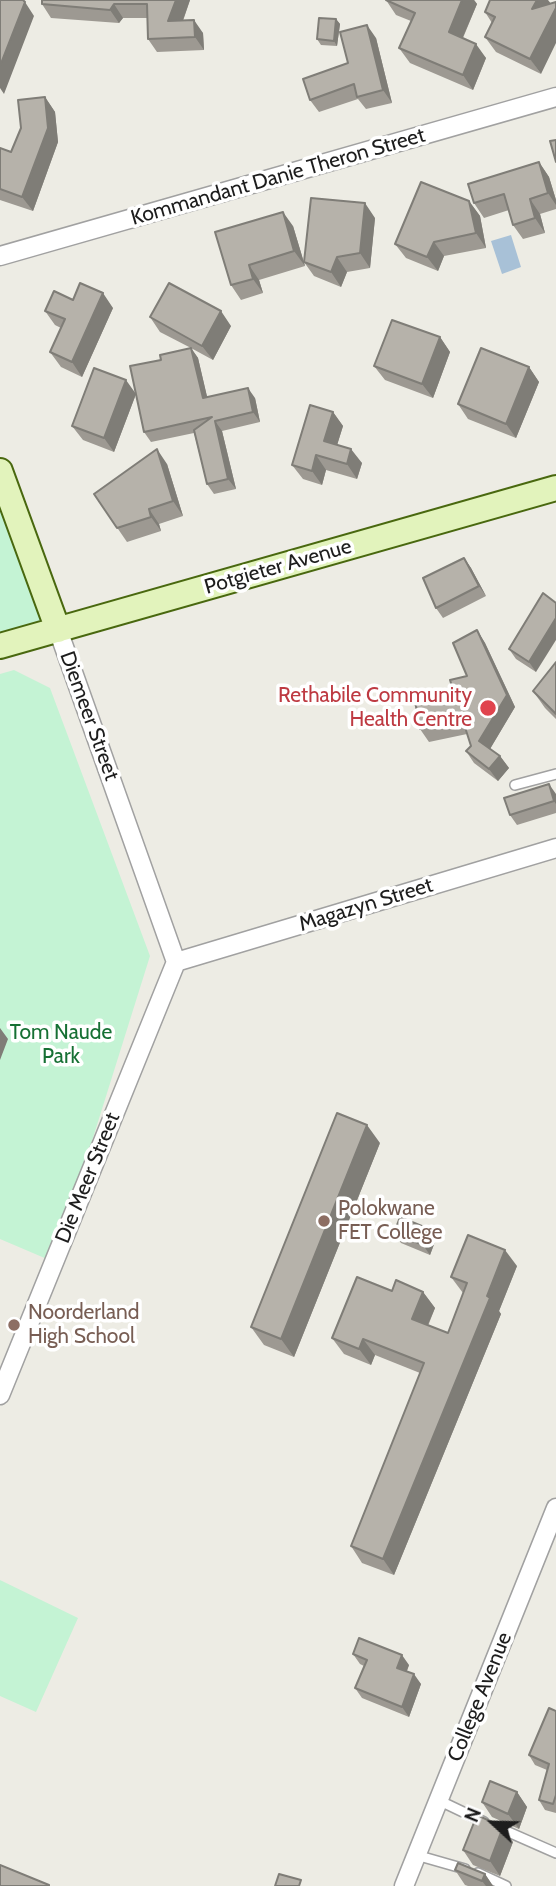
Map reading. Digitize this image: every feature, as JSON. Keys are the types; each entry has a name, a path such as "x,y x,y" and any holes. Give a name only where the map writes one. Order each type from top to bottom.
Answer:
{"street":[{"name":"Kommandant Danie Theron Street","path":"0,256 556,97"},
{"name":"Diemeer Street","path":"0,471 176,962"},
{"name":"Potgieter Avenue","path":"0,646 556,488"},
{"name":"Magazyn Street","path":"176,962 556,848"},
{"name":"Die Meer Street","path":"0,1395 176,962"},
{"name":"College Avenue","path":"404,1886 556,1508"}],"lane":[{"path":"514,785 556,774"},
{"path":"438,1800 556,1853"},
{"path":"416,1855 479,1874 506,1886"}],"green space":[{"path":"0,471 58,630 0,646"},
{"name":"Tom Naude Park","path":"14,670 50,688 150,956 54,1262 0,1239 0,674"},
{"path":"0,1580 78,1618 36,1712 0,1696"}],"water":[{"path":"511,235 521,267 502,274 491,241"}],"building":[{"path":"0,0 25,2 0,66"},
{"path":"42,0 176,0 168,21 194,20 195,37 148,39 147,4 114,4 110,10 42,4"},
{"path":"386,0 462,0 449,32 476,44 463,75 399,48 415,13"},
{"path":"490,0 537,0 532,9 556,2 556,8 530,59 485,37 495,17 485,12"},
{"path":"319,18 336,19 334,41 317,39"},
{"path":"367,25 383,90 357,97 354,84 310,100 303,79 348,63 340,32"},
{"path":"45,97 48,128 22,197 0,189 0,148 11,152 21,128 18,100"},
{"path":"556,140 556,162 550,141"},
{"path":"539,162 548,193 530,199 535,218 513,225 504,194 474,203 468,184"},
{"path":"421,182 469,201 476,233 434,242 427,257 395,244"},
{"path":"311,198 365,203 360,253 337,257 331,272 304,262"},
{"path":"283,212 294,251 249,265 253,279 231,285 215,232"},
{"path":"80,283 103,293 72,362 50,352 65,319 45,311 54,291 73,300"},
{"path":"169,283 221,311 202,346 150,317"},
{"path":"392,320 440,337 422,384 374,366"},
{"path":"191,348 203,398 248,388 253,412 215,421 228,479 207,484 194,430 212,417 144,432 130,366 161,360 160,355"},
{"path":"481,348 529,367 506,424 458,404"},
{"path":"94,368 126,380 104,438 72,426"},
{"path":"310,405 333,412 324,441 351,449 347,464 316,455 312,471 292,465"},
{"path":"157,449 173,501 149,509 151,517 117,528 94,494"},
{"path":"464,558 479,586 436,608 423,578"},
{"path":"543,593 556,603 556,618 529,662 509,649"},
{"path":"477,630 507,695 479,741 500,756 489,769 466,751 471,746 463,721 420,729 415,701 454,693 450,680 467,676 453,643"},
{"path":"556,662 556,714 533,691"},
{"path":"549,784 554,801 510,815 504,798"},
{"path":"337,1113 367,1125 281,1339 251,1327"},
{"path":"400,1217 429,1229 423,1245 394,1233"},
{"path":"468,1235 505,1250 487,1296 490,1298 383,1559 351,1546 424,1363 363,1339 359,1349 332,1338 357,1277 392,1291 396,1280 423,1292 412,1319 448,1333 467,1283 451,1277"},
{"path":"359,1638 402,1655 397,1668 414,1674 402,1707 355,1688 367,1660 353,1654"},
{"path":"549,1708 556,1711 556,1795 553,1804 539,1800 549,1764 529,1755"},
{"path":"490,1781 517,1792 508,1814 482,1802"},
{"path":"477,1815 503,1827 490,1861 463,1850"},
{"path":"458,1863 485,1874 482,1881 455,1870"},
{"path":"0,1865 49,1885 49,1886 0,1886"},
{"path":"279,1874 301,1880 299,1886 275,1886"}],"place":[{"name":"Rethabile Community Health Centre","path":"488,708"},
{"name":"Polokwane FET College","path":"324,1221"},
{"name":"Noorderland High School","path":"14,1325"}]}
